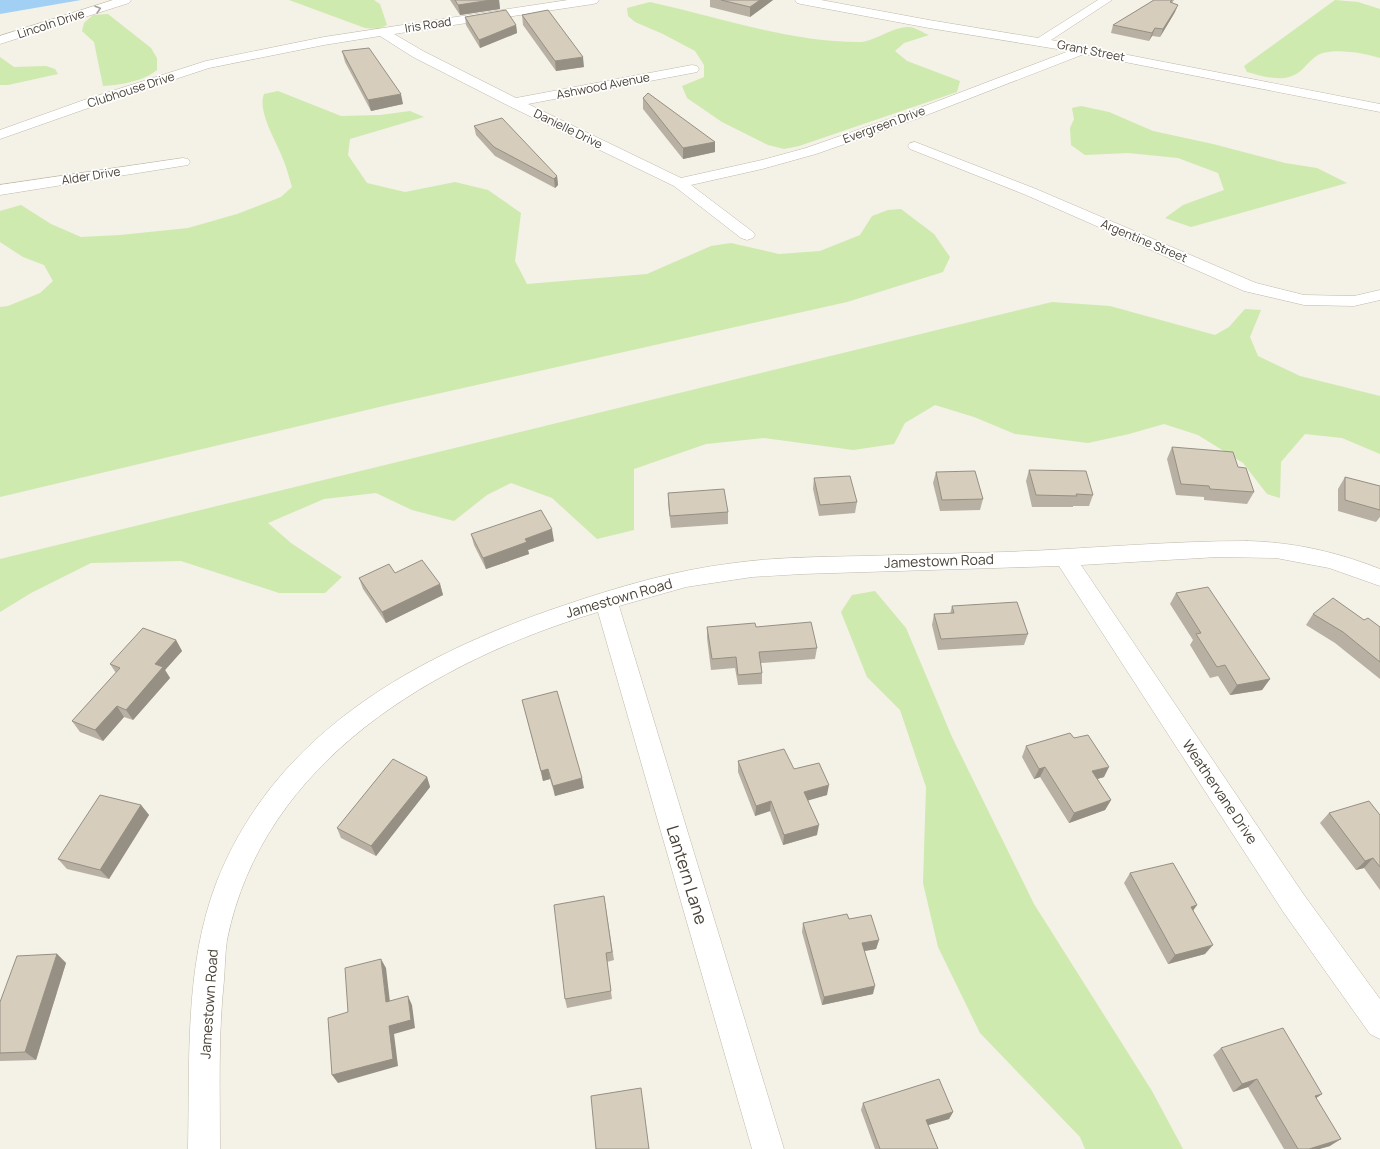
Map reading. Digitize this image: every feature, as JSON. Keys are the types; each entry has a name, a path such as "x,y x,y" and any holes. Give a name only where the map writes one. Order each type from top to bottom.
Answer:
{"street":[{"name":"Lincoln Drive","path":"0,40 125,0"},
{"name":"Iris Road","path":"264,54 383,32 593,0"},
{"name":"Grant Street","path":"801,0 929,24 1084,50 1380,108"},
{"path":"1040,42 1106,0"},
{"path":"0,31 70,17"},
{"name":"Danielle Drive","path":"383,32 418,54 679,183 747,235"},
{"name":"Evergreen Drive","path":"679,183 747,168 810,151 921,112 1084,50"},
{"name":"Clubhouse Drive","path":"0,136 89,103 206,65 264,54"},
{"name":"Ashwood Avenue","path":"514,102 692,69"},
{"name":"Argentine Street","path":"914,146 1031,192 1250,287 1304,300 1354,301 1380,295"},
{"name":"Alder Drive","path":"0,190 183,162"},
{"name":"Jamestown Road","path":"204,1149 206,1004 214,936 233,876 253,834 278,798 319,751 359,716 412,681 471,650 537,622 693,577 779,566 1065,558 1244,549 1277,550 1312,556 1344,564 1380,578"},
{"name":"Weathervane Drive","path":"1065,558 1294,904 1380,1024"},
{"name":"Lantern Lane","path":"606,601 768,1149"}],"green space":[{"path":"289,0 374,0 380,4 387,25 378,29 365,28"},
{"path":"1335,0 1358,2 1380,9 1380,58 1365,54 1337,51 1321,54 1315,57 1300,71 1289,77 1273,78 1247,72 1244,66"},
{"path":"650,2 754,28 806,38 832,41 859,42 871,40 903,27 914,28 929,35 904,43 895,51 907,61 960,81 957,92 799,146 784,149 768,145 722,122 687,98 682,86 704,77 704,65 695,51 663,34 635,22 628,16 627,8"},
{"path":"108,14 151,48 157,58 157,70 139,80 117,85 103,86 94,42 82,31 84,23 93,15"},
{"path":"0,57 14,67 46,66 55,69 58,74 8,85 0,85"},
{"path":"278,91 341,116 380,115 410,111 424,117 350,139 348,155 367,183 405,192 455,182 488,190 521,213 515,261 527,284 647,274 711,246 731,243 779,254 820,251 860,235 872,216 888,210 901,209 934,234 950,257 943,272 847,302 392,404 0,497 0,307 8,306 40,293 53,281 44,265 23,257 0,242 0,211 21,205 51,224 81,237 120,235 188,228 237,214 281,197 292,187 284,162 265,118 263,109 264,94"},
{"path":"1081,106 1109,112 1153,131 1213,144 1285,163 1317,168 1347,183 1191,227 1165,218 1183,205 1224,190 1218,173 1178,158 1128,153 1085,155 1071,145 1070,128 1074,119 1072,108"},
{"path":"1052,302 1110,306 1215,335 1229,327 1245,309 1261,310 1250,337 1258,356 1300,376 1380,396 1380,454 1342,438 1305,434 1281,462 1280,498 1267,494 1243,463 1198,435 1164,424 1129,434 1088,443 1015,434 974,417 935,405 905,423 894,444 853,450 764,438 706,444 634,469 634,530 597,539 552,498 511,483 487,495 454,521 412,510 376,493 324,499 268,523 291,543 342,577 325,593 279,593 181,561 91,563 31,593 0,612 0,559"},
{"path":"875,591 906,628 952,737 1034,904 1152,1091 1183,1149 1085,1149 1080,1137 980,1033 938,947 923,883 926,787 900,710 867,677 841,612 852,595"}],"water":[{"path":"0,0 81,0 0,14"}],"building":[{"path":"455,0 491,0 458,5"},
{"path":"721,0 760,0 750,7"},
{"path":"1154,0 1172,0 1170,2 1178,5 1163,29 1155,28 1152,33 1113,25"},
{"path":"506,10 516,25 479,40 465,17"},
{"path":"548,10 583,57 555,61 522,15"},
{"path":"369,48 401,94 368,100 342,51"},
{"path":"648,93 715,142 683,148 643,98"},
{"path":"502,118 557,176 554,179 494,147 474,126"},
{"path":"1172,447 1233,452 1238,467 1246,468 1254,492 1210,489 1209,486 1181,484"},
{"path":"1029,470 1086,471 1093,495 1036,495"},
{"path":"975,471 983,499 942,500 936,472"},
{"path":"850,476 857,502 820,505 814,478"},
{"path":"1345,477 1380,486 1380,510 1345,500"},
{"path":"724,489 728,512 670,516 668,493"},
{"path":"541,510 552,529 525,539 527,542 483,558 471,534"},
{"path":"422,560 440,584 382,612 359,578 389,564 395,573"},
{"path":"1208,587 1270,679 1237,685 1225,665 1217,667 1196,634 1201,633 1176,593"},
{"path":"1333,598 1364,620 1368,618 1380,627 1380,662 1343,632 1313,614"},
{"path":"1017,602 1028,634 941,639 934,614 954,613 952,606"},
{"path":"811,622 817,648 759,652 762,673 738,675 736,657 712,659 707,627 755,623 756,627"},
{"path":"143,628 176,640 155,664 163,667 126,710 117,706 95,730 72,721 120,668 110,664"},
{"path":"557,691 582,778 553,786 548,769 541,771 522,700"},
{"path":"1070,733 1074,738 1088,735 1109,767 1092,771 1111,800 1074,813 1045,767 1039,769 1026,746"},
{"path":"784,749 794,769 819,763 829,785 804,792 819,825 784,835 771,801 756,806 738,761"},
{"path":"393,759 427,777 371,846 337,828"},
{"path":"100,795 141,805 100,870 58,859"},
{"path":"1369,801 1380,815 1380,867 1373,858 1365,861 1329,813"},
{"path":"1173,863 1197,905 1191,907 1213,945 1175,955 1130,873"},
{"path":"604,896 612,952 606,953 611,991 565,999 554,905"},
{"path":"847,914 849,919 871,915 879,940 862,943 875,986 824,997 803,923"},
{"path":"57,954 25,1052 0,1053 0,1002 17,956"},
{"path":"381,959 386,1002 408,996 411,1020 389,1026 393,1059 332,1075 328,1018 348,1012 345,968"},
{"path":"1283,1028 1322,1094 1315,1096 1341,1139 1309,1149 1298,1149 1257,1079 1242,1084 1221,1048"},
{"path":"939,1079 953,1112 926,1120 938,1149 880,1149 863,1103"},
{"path":"641,1088 649,1149 596,1149 591,1096"}]}
